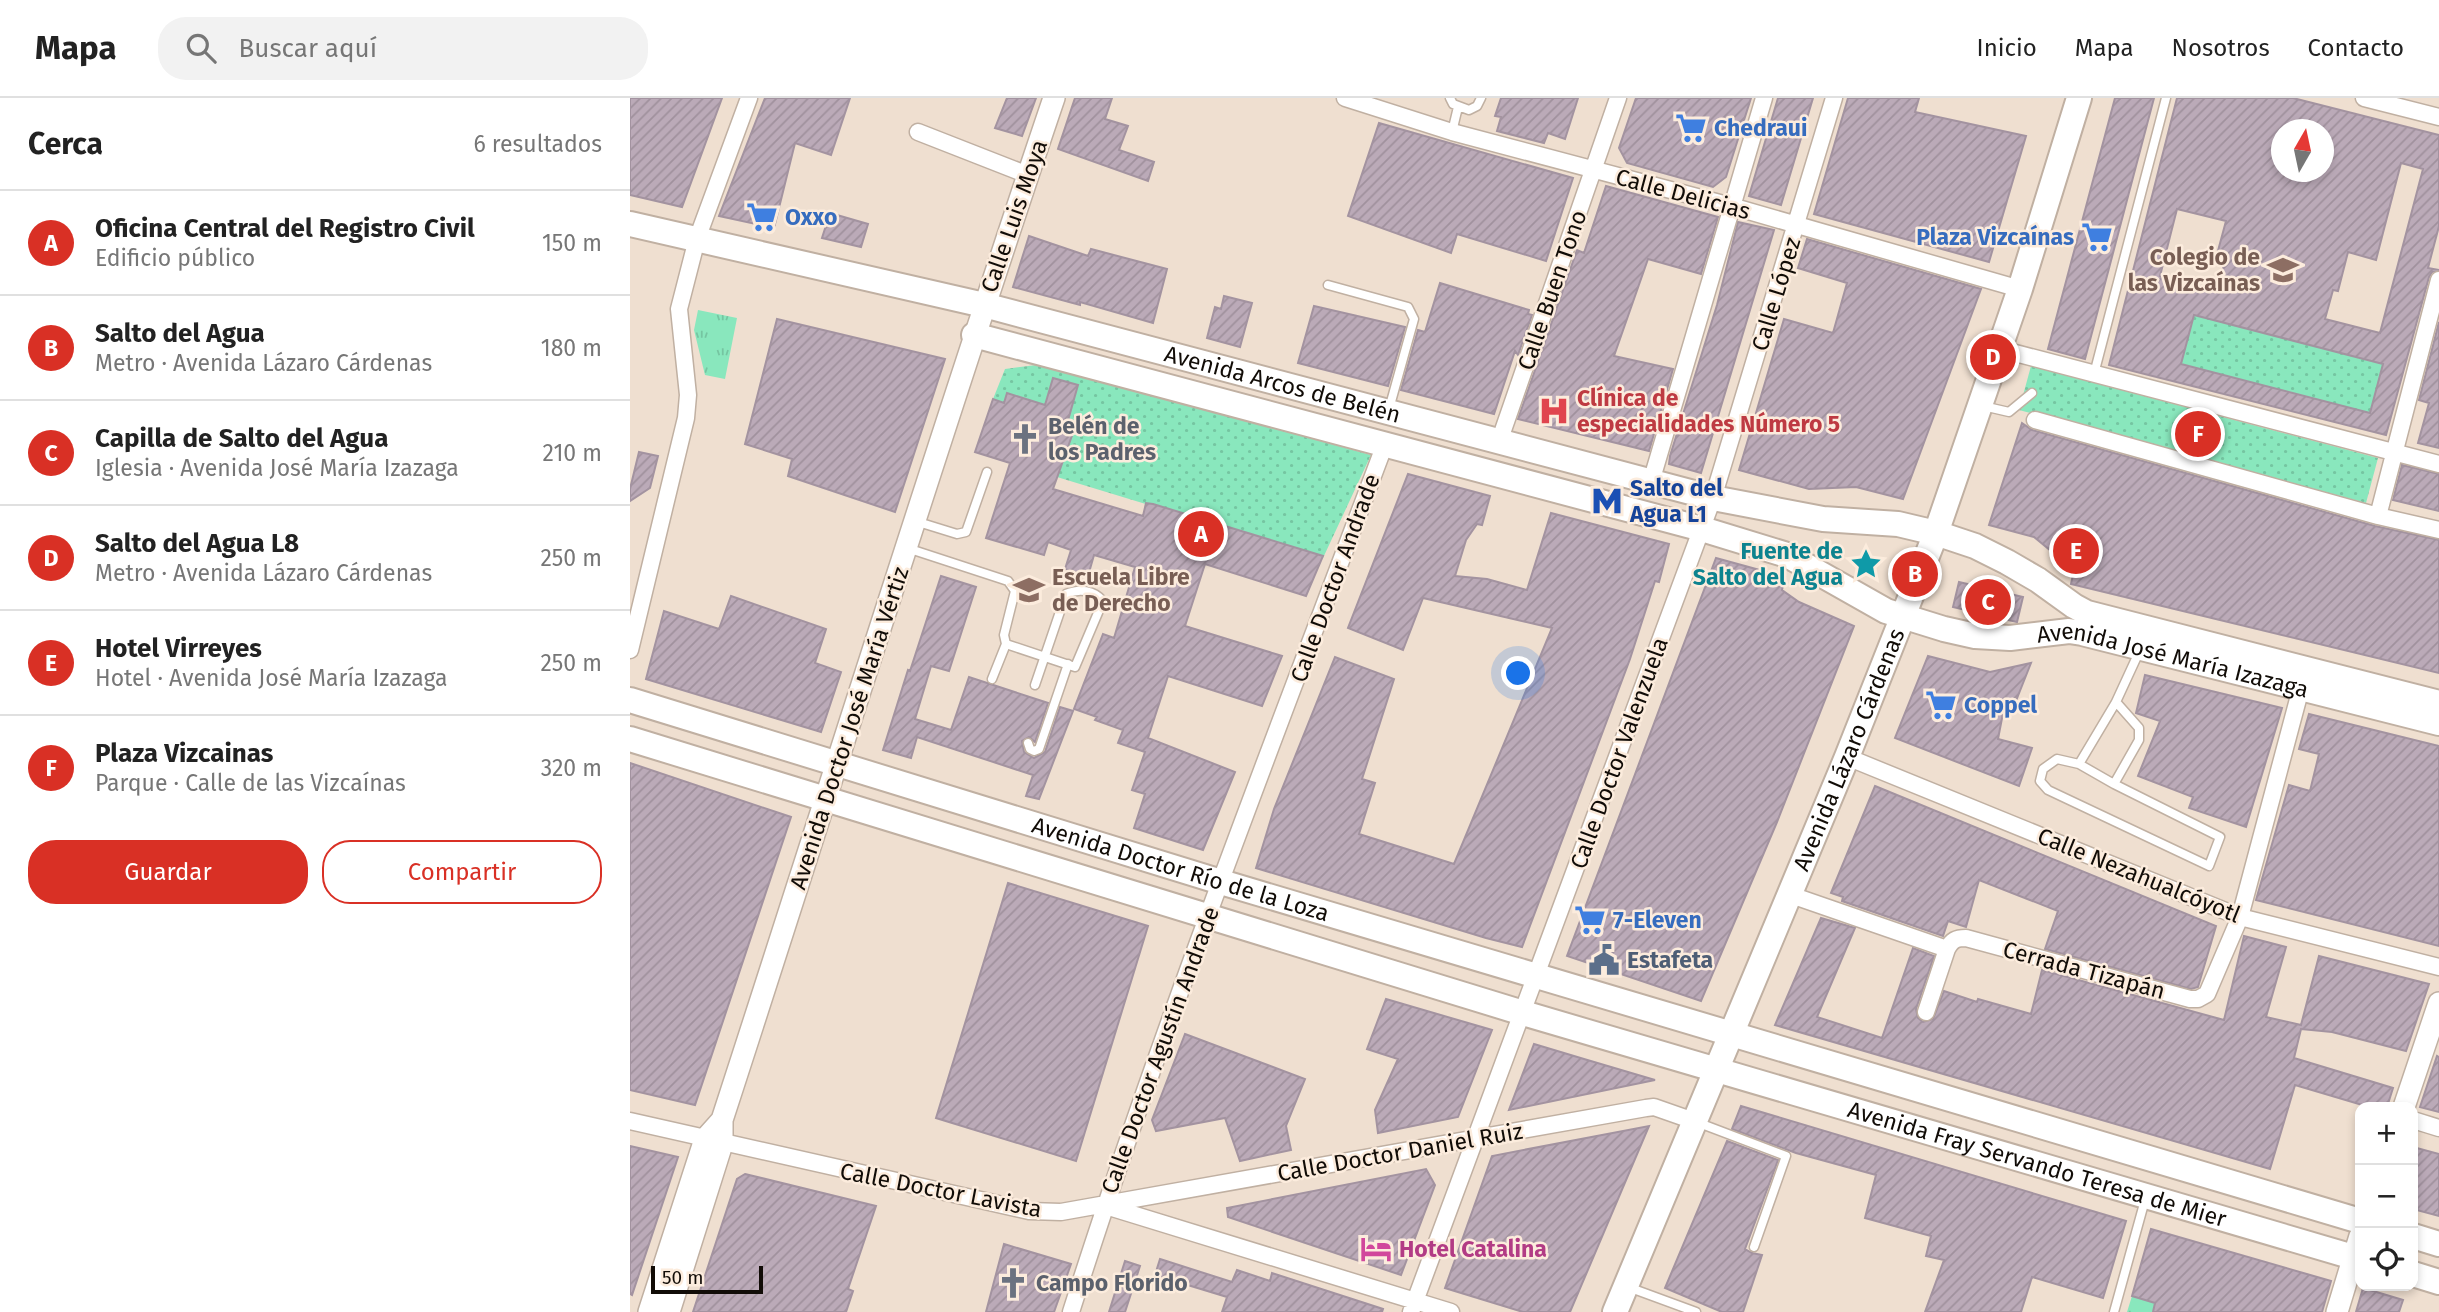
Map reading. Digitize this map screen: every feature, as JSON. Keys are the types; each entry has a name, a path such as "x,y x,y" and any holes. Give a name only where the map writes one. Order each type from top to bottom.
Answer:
{"main road":[{"name":"Calle Luis Moya","path":"974,335 1054,98"},
{"name":"Avenida Lázaro Cárdenas","path":"1615,1312 1847,757 1936,533 2020,289 2079,98"},
{"name":"Avenida Arcos de Belén","path":"630,224 984,304 1713,498 1823,519 1898,524 1936,533"},
{"name":"Avenida Arcos de Belén","path":"974,335 1702,529 1787,555 1862,599 1902,617"},
{"name":"Avenida Doctor José María Vértiz","path":"649,1312 667,1299 713,1141 827,800 974,335"},
{"name":"Avenida José María Izazaga","path":"1936,533 1975,546 2007,562 2087,612 2439,703"},
{"name":"Avenida José María Izazaga","path":"1902,617 1975,636 2010,638 2069,631 2439,723"},
{"name":"Avenida Doctor Río de la Loza","path":"630,700 1220,883 1730,1034"},
{"name":"Avenida Doctor Río de la Loza","path":"630,738 1715,1070"},
{"path":"2406,1102 2439,1003"},
{"name":"Avenida Fray Servando Teresa de Mier","path":"1730,1034 2355,1220"},
{"name":"Avenida Fray Servando Teresa de Mier","path":"1715,1070 2146,1196 2355,1249"},
{"path":"2418,1238 2439,1244"},
{"path":"2337,1312 2355,1259"},
{"path":"2418,1276 2439,1282"}],"street":[{"path":"630,650 686,418 688,396 679,309 697,239 749,98"},
{"name":"Calle Delicias","path":"1346,98 1452,132 1731,206 2020,289"},
{"name":"Calle Buen Tono","path":"1499,442 1618,98"},
{"path":"1651,482 1764,98"},
{"name":"Calle López","path":"1702,529 1834,98"},
{"path":"2364,98 2439,117"},
{"path":"918,132 1028,175"},
{"path":"2378,516 2438,286"},
{"path":"2000,349 2439,464"},
{"path":"2035,420 2378,516 2439,530"},
{"name":"Calle Doctor Andrade","path":"1285,712 1385,444"},
{"name":"Calle Doctor Valenzuela","path":"1413,1307 1702,529"},
{"name":"Cerrada Tizapán","path":"1947,949 1951,942 1966,938 2190,999 2198,999 2207,994 2240,917 2301,688"},
{"name":"Calle Doctor Agustín Andrade","path":"1071,1312 1104,1206 1220,883 1285,712"},
{"name":"Calle Nezahualcóyotl","path":"1847,757 2240,917 2439,967"},
{"path":"1788,894 1947,949 1926,1012"},
{"name":"Calle Doctor Daniel Ruiz","path":"1104,1206 1654,1107 1694,1121"},
{"name":"Calle Doctor Lavista","path":"630,1121 1029,1211 1061,1212 1104,1206 1413,1307 1451,1312"},
{"path":"2418,1122 2439,1128"}],"lane":[{"path":"1450,98 1458,107 1474,109 1481,98"},
{"path":"2094,374 2166,98"},
{"path":"1452,132 1458,107"},
{"path":"1328,285 1408,307 1412,312 1414,319 1388,412"},
{"path":"1980,405 2009,412 2032,393"},
{"path":"915,521 957,534 965,532 987,472"},
{"path":"907,548 1008,581 1015,591 1004,635 1006,643 992,679"},
{"path":"1006,643 1045,656 1069,664 1075,667 1103,601 1097,594 1076,589 1066,594 1045,656 1035,685"},
{"path":"2080,764 2116,702 2141,647"},
{"path":"1028,743 1030,749 1039,749 1069,664"},
{"path":"2115,784 2139,740 2139,728 2116,702"},
{"path":"2057,759 2080,764 2115,784 2220,837 2209,866 2048,790 2040,781 2043,769 2057,759"},
{"path":"1694,1121 1786,1156 1754,1247"},
{"path":"2114,1312 2146,1196"},
{"path":"1625,1286 1696,1312"}],"green space":[{"path":"698,310 737,318 725,379 705,375 694,330"},
{"path":"2194,315 2383,364 2370,413 2181,364"},
{"path":"1044,364 1371,455 1323,558 1057,477 1075,427 1067,424 1053,378 1041,416 1028,399 1007,393 1004,403 993,399 1005,369"},
{"path":"2031,366 2378,458 2366,503 2019,410"},
{"path":"2132,1296 2155,1303 2153,1312 2127,1312"}],"building":[{"path":"630,98 722,98 682,207 630,195"},
{"path":"765,98 850,98 831,155 795,143 774,228 719,216"},
{"path":"1007,98 1036,98 1022,136 995,128"},
{"path":"1075,98 1112,98 1105,119 1128,126 1119,150 1154,162 1148,181 1058,149"},
{"path":"1501,98 1578,98 1565,139 1548,133 1544,143 1497,131 1501,117 1495,116"},
{"path":"1636,98 1751,98 1726,177 1713,187 1627,163 1619,148"},
{"path":"1778,98 1813,98 1781,205 1749,196"},
{"path":"1848,98 1919,98 1915,112 2026,136 1989,262 1814,214"},
{"path":"2115,98 2154,98 2085,359 2048,349"},
{"name":"Colegio de las Vizcaínas","path":"2177,98 2293,98 2439,135 2439,226 2428,268 2439,270 2432,272 2429,277 2386,435 2109,365","holes":["2401,163 2423,169 2380,333 2325,319 2333,290 2338,291 2348,252 2376,260","2177,209 2226,221 2215,262 2224,264 2217,291 2160,276","2194,315 2383,364 2370,413 2181,364"]},
{"path":"1379,123 1573,178 1546,261 1457,234 1451,253 1348,216"},
{"path":"1606,186 1718,217 1701,274 1648,259 1614,356 1673,369 1649,451 1518,419 1577,250 1584,253"},
{"path":"830,213 868,224 861,247 822,238"},
{"path":"1738,222 1774,230 1701,473 1669,464 1670,456 1717,305"},
{"path":"1029,236 1088,256 1091,249 1167,269 1153,323 1080,302 1080,305 1013,287"},
{"path":"1807,239 1981,289 1903,499 1856,487 1809,489 1739,470 1784,319 1833,333 1847,283 1798,268"},
{"path":"1440,283 1529,310 1528,314 1532,315 1518,355 1515,351 1494,414 1401,390 1418,330 1425,332"},
{"path":"1224,296 1252,303 1240,347 1207,338 1215,307 1221,309"},
{"path":"1314,306 1405,327 1388,386 1298,363"},
{"path":"777,319 945,359 895,512 788,476 792,459 745,444"},
{"path":"2439,322 2439,448 2418,443 2429,403 2419,400"},
{"path":"1053,378 1078,385 1067,424 1075,427 1053,489 1143,516 1146,503 1153,504 1323,556 1306,596 1205,564 1185,626 1282,656 1262,706 1168,676 1148,738 1235,772 1203,850 1134,828 1145,794 1132,790 1145,752 1118,743 1123,730 1074,709 1103,634 1114,638 1135,567 1094,555 1088,576 1065,569 1071,550 1048,542 1044,555 986,538 1010,463 975,452 993,399 1004,403 1007,393 1045,405"},
{"path":"2022,423 2032,430 2375,526 2439,540 2439,673 2071,584 2074,570 2034,537 1989,525"},
{"path":"639,452 658,456 650,488 630,501 630,489"},
{"path":"2402,465 2439,474 2439,511 2393,500"},
{"path":"1408,474 1490,496 1482,525 1477,524 1466,540 1455,576 1487,579 1527,590 1551,513 1669,544 1659,582 1655,581 1630,659 1522,947 1256,868 1274,809 1335,657 1394,679 1362,779 1375,783 1359,834 1454,864 1552,628 1423,598 1403,650 1348,628"},
{"path":"1716,558 1785,577 1782,590 1799,602 1854,626 1777,822 1701,1001 1567,956"},
{"path":"941,576 976,587 949,671 931,666 915,719 951,730 969,677 1048,703 1035,742 1029,737 1022,741 1024,752 1034,758 1045,752 1060,707 1073,711 1039,799 1026,796 1033,775 917,737 911,758 883,750"},
{"path":"1959,582 2023,597 2017,622 1953,607"},
{"path":"731,596 826,629 815,663 841,672 821,732 646,679 664,611 719,629"},
{"path":"1928,656 1990,672 2031,663 2010,716 2003,713 1998,739 2032,748 2019,786 1895,738"},
{"path":"2145,675 2282,708 2246,827 2189,808 2193,797 2138,776 2160,721 2136,713"},
{"path":"2309,714 2439,746 2439,946 2256,900 2289,785 2310,791 2319,754 2299,749"},
{"path":"630,763 791,817 695,1105 630,1090"},
{"path":"1875,786 2216,926 2198,987 2191,989 2045,949 2058,911 1979,880 1966,927 1948,921 1943,936 1842,901 1843,897 1831,893"},
{"path":"1008,883 1148,926 1076,1161 936,1118"},
{"path":"1821,918 1855,928 1817,1017 1882,1038 1913,948 1934,956 1916,1009 1918,1018 1923,1022 1933,1019 1944,991 1977,1002 1978,999 2031,1014 2042,970 2224,1020 2244,936 2286,947 2266,1017 2301,1025 2319,956 2429,984 2406,1051 2332,1032 2301,1029 2294,1058 2393,1088 2389,1102 2355,1103 2295,1085 2270,1169 1775,1025"},
{"path":"1386,999 1492,1030 1458,1117 1378,1133 1375,1110 1398,1059 1367,1049"},
{"path":"1185,1034 1305,1079 1286,1126 1291,1150 1240,1161 1225,1118 1156,1131 1152,1120"},
{"path":"1534,1044 1584,1059 1655,1080 1509,1110"},
{"path":"2437,1056 2439,1057 2439,1112 2420,1107"},
{"path":"1741,1106 2126,1221 2103,1298 2032,1277 2021,1312 1925,1312 1944,1260 1926,1256 1931,1236 1865,1218 1876,1175 1796,1153 1732,1129"},
{"path":"1649,1126 1570,1312 1523,1312 1445,1288 1492,1156"},
{"path":"1727,1141 1778,1160 1745,1249 1762,1255 1743,1312 1722,1312 1665,1288"},
{"path":"630,1146 678,1157 632,1295 630,1294"},
{"path":"2418,1148 2439,1154 2439,1216 2418,1210"},
{"path":"1426,1169 1435,1185 1401,1275 1228,1217 1227,1208"},
{"path":"745,1174 876,1206 848,1289 853,1291 846,1312 693,1312 737,1179"},
{"path":"2151,1229 2331,1281 2322,1312 2153,1312 2155,1303 2132,1296"},
{"path":"1004,1244 1071,1264 1054,1312 986,1312"},
{"path":"1160,1259 1232,1282 1237,1270 1270,1281 1272,1273 1383,1309 1382,1312 1222,1312 1227,1297 1155,1275"},
{"path":"1125,1261 1140,1266 1125,1312 1109,1312"},
{"path":"2362,1291 2373,1291 2403,1300 2399,1312 2356,1312"}],"place":[{"name":"Chedraui","path":"1691,128"},
{"name":"Oxxo","path":"762,217"},
{"name":"Plaza Vizcaínas","path":"2097,237"},
{"name":"Colegio de las Vizcaínas","path":"2283,270"},
{"name":"Salto del Agua L8","path":"1993,357"},
{"name":"Clínica de especialidades Número 5","path":"1554,411"},
{"name":"Plaza Vizcainas","path":"2198,434"},
{"name":"Belén de los Padres","path":"1025,439"},
{"name":"Salto del Agua L1","path":"1607,501"},
{"name":"Oficina Central del Registro Civil","path":"1201,534"},
{"name":"Hotel Virreyes","path":"2076,551"},
{"name":"Fuente de Salto del Agua","path":"1866,564"},
{"name":"Salto del Agua","path":"1915,574"},
{"name":"Escuela Libre de Derecho","path":"1029,590"},
{"name":"Capilla de Salto del Agua","path":"1988,602"},
{"name":"Coppel","path":"1941,705"},
{"name":"7-Eleven","path":"1590,920"},
{"name":"Estafeta","path":"1604,960"},
{"name":"Hotel Catalina","path":"1376,1249"},
{"name":"Campo Florido","path":"1013,1283"}]}
